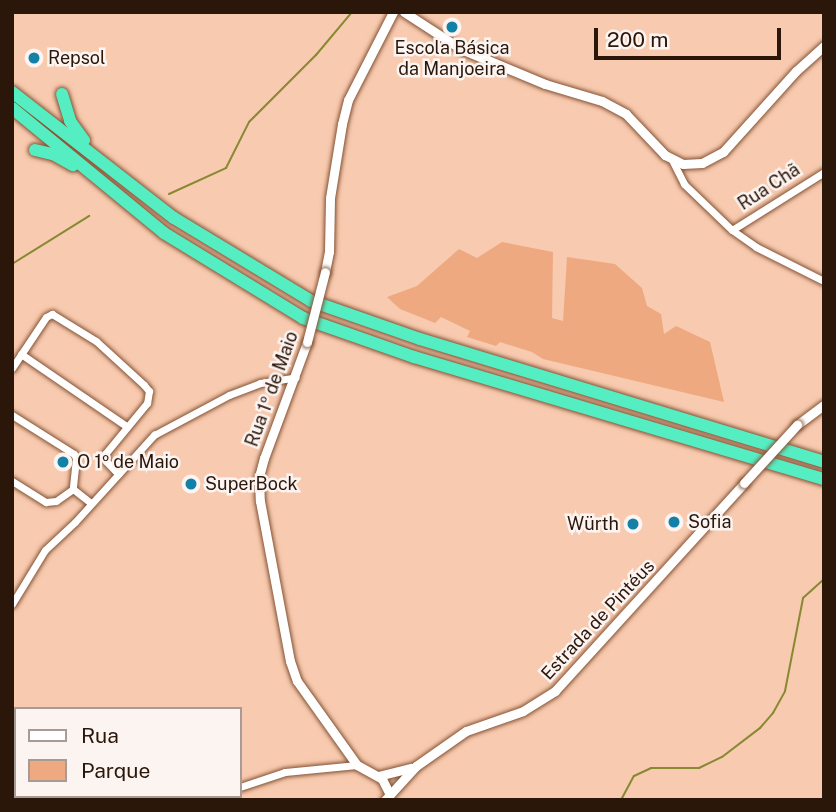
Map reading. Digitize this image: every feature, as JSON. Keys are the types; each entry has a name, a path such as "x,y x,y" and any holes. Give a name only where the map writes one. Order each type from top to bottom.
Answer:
{"highway":[{"path":"12,92 174,218 311,301 420,339 824,463"},
{"path":"62,94 70,121 80,136 128,181"},
{"path":"12,108 163,233 303,318 414,357 824,479"},
{"path":"35,150 53,154 113,190"}],"street":[{"name":"Rua 1º de Maio","path":"387,796 378,776 357,765 297,681 290,661 260,500 259,477 296,377 325,272 329,251 330,198 348,100 393,12"},
{"path":"404,12 461,49 545,84 602,101 626,114 672,160 684,184 732,230 756,247 823,281"},
{"path":"672,160 683,164 702,163 723,152 796,71 824,46"},
{"name":"Rua Chã","path":"732,230 824,172"},
{"path":"12,368 48,315 59,316 96,341 144,384 149,391 147,403 105,454 106,461 118,474"},
{"path":"21,355 126,426"},
{"path":"12,604 45,550 166,426 249,387 296,377"},
{"name":"Estrada de Pintéus","path":"387,796 416,766 466,730 523,711 555,691 797,425 824,405"},
{"path":"12,415 74,453 76,458 73,489 56,501 46,502 12,481"},
{"path":"73,489 91,503"},
{"path":"242,786 285,772 357,765"},
{"path":"378,776 416,766"}],"green space":[{"path":"502,242 553,252 552,318 563,321 567,257 615,264 642,288 647,306 661,314 664,334 676,326 710,342 724,402 543,359 532,352 500,342 496,346 467,337 470,331 441,317 435,323 400,309 387,297 417,286 459,249 477,258"}],"waterway":[{"path":"169,194 226,168 249,122 316,55 352,12"},
{"path":"12,264 89,216"},
{"path":"621,800 634,776 651,768 699,768 722,757 760,728 773,713 785,691 803,598 824,579"}],"place":[{"name":"Escola Básica da Manjoeira","path":"452,27"},
{"name":"Repsol","path":"34,58"},
{"name":"O 1º de Maio","path":"63,462"},
{"name":"SuperBock","path":"191,484"},
{"name":"Sofia","path":"674,522"},
{"name":"Würth","path":"633,524"}]}
